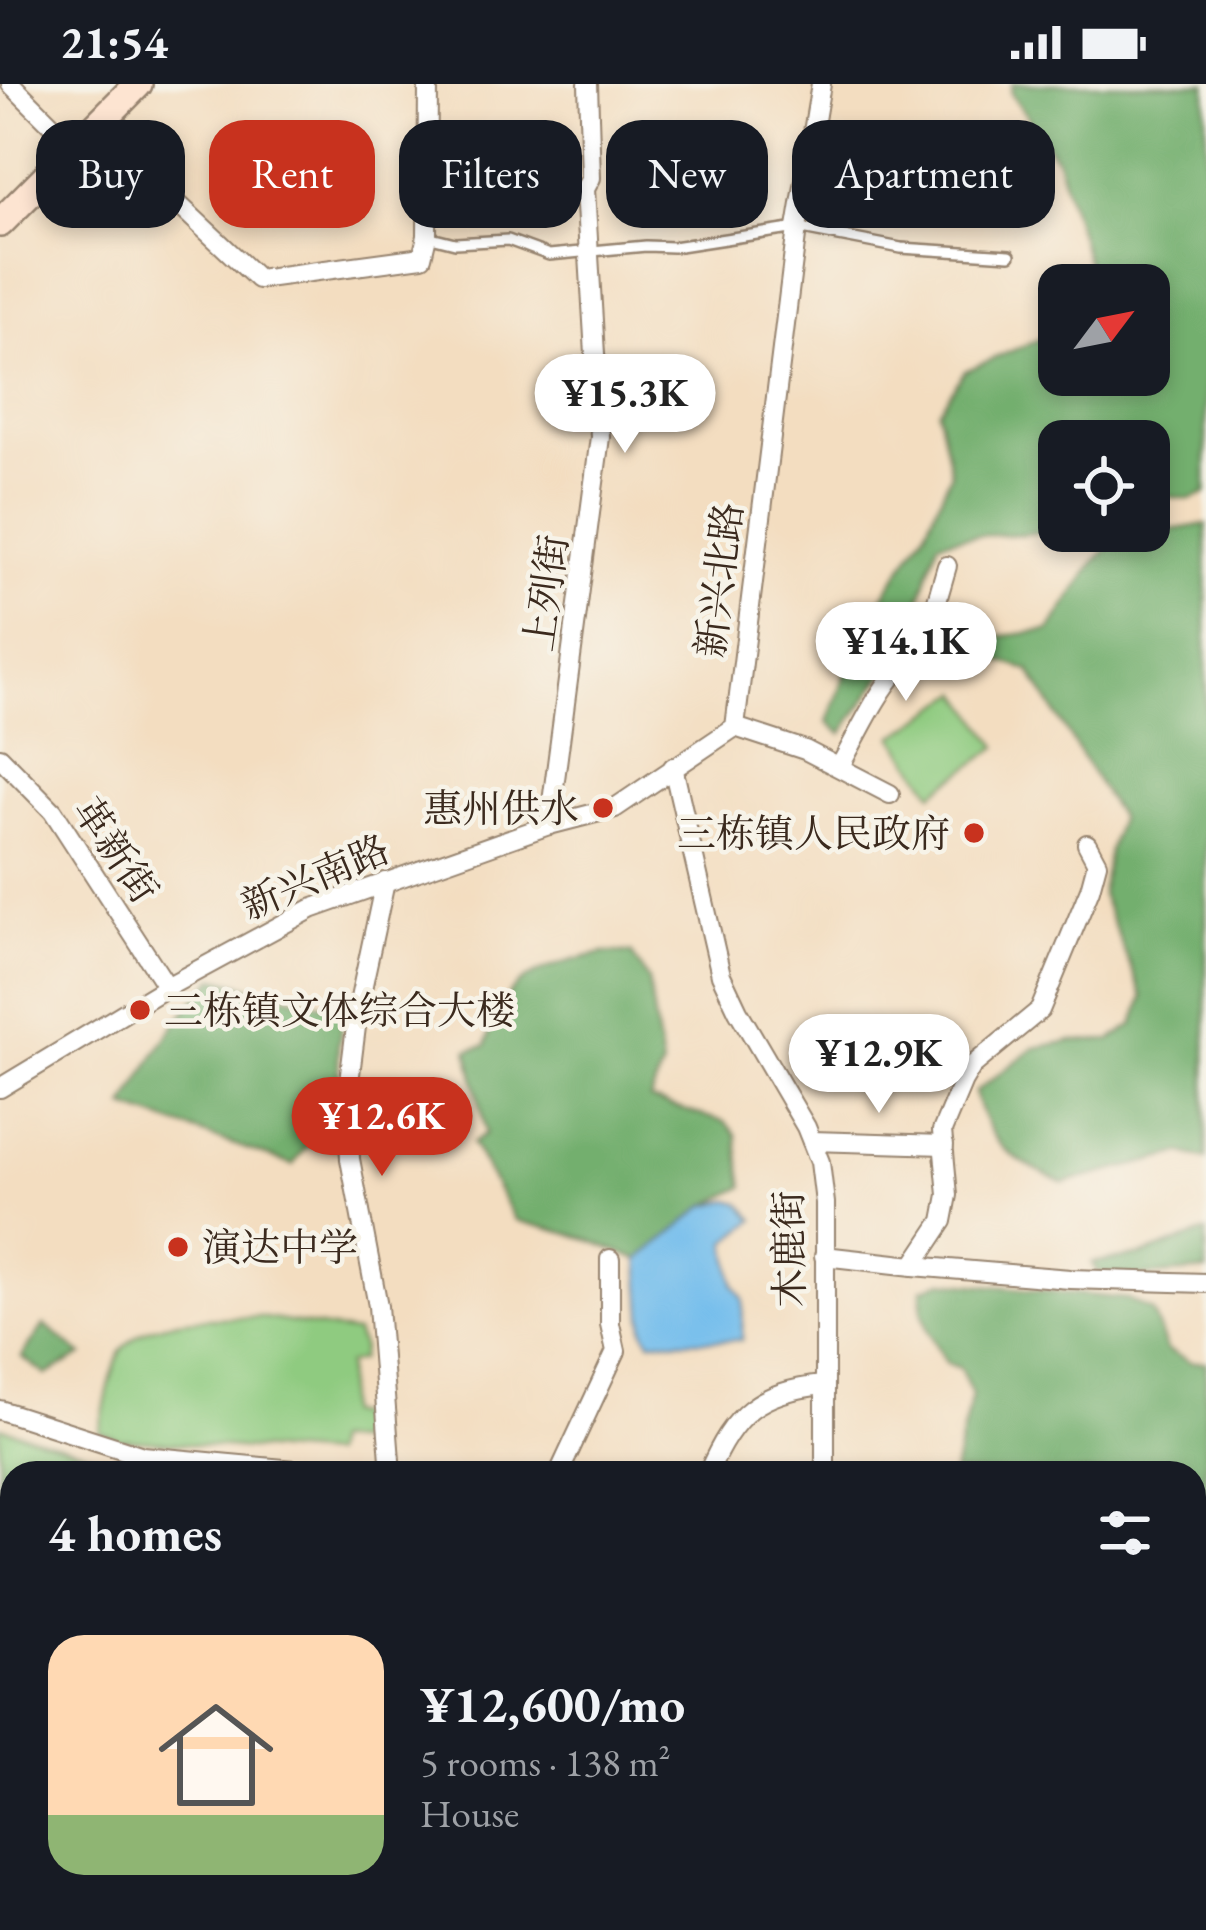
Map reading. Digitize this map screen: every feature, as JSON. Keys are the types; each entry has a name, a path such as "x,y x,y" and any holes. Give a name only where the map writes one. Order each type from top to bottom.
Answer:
{"main road":[{"path":"103,120 138,84"},
{"path":"0,223 36,187"}],"street":[{"path":"11,84 47,120"},
{"path":"185,211 258,279 422,257 427,236 428,84"},
{"name":"上列街","path":"549,824 600,437 587,250 588,84"},
{"name":"新兴北路","path":"815,120 821,84"},
{"name":"新兴北路","path":"735,727 797,228"},
{"path":"839,766 886,685 925,642 947,566"},
{"path":"925,642 974,630"},
{"path":"673,767 735,727 839,766 890,794"},
{"name":"革新街","path":"0,758 53,811 166,986"},
{"name":"新兴南路","path":"0,1088 166,986 311,909 549,824 615,808 673,767"},
{"name":"木鹿街","path":"673,767 721,975 820,1162 825,1203 825,1461"},
{"path":"913,1266 943,1221 948,1195 942,1131 972,1066 1040,1010 1090,889 1097,863 1087,844"},
{"path":"385,882 359,1004 347,1097 350,1159 378,1306 390,1461"},
{"path":"812,1141 944,1145"},
{"path":"824,1256 1070,1279 1206,1283"},
{"path":"565,1461 616,1351 610,1324 610,1259"},
{"path":"714,1461 739,1416 785,1389 823,1385"},
{"path":"0,1410 128,1461"}],"lane":[{"path":"427,236 455,243 508,240 549,255 673,248 792,228"},
{"path":"802,228 901,248 1010,254"}],"green space":[{"path":"1012,84 1206,84 1206,493 1190,499 1170,497 1170,420 1038,420 1038,532 938,542 909,636 842,734 828,722 862,630 927,528 951,473 938,411 965,371 1038,340 1038,396 1170,396 1170,264 1088,264 1055,157 1055,120 1030,120 1011,93"},
{"path":"1206,524 1206,1160 1183,1153 1064,1183 1031,1167 996,1140 975,1092 1034,1048 1111,1040 1134,1024 1143,997 1101,894 1119,818 1030,671 990,657 916,660 935,645 1050,630 1104,552 1170,552 1170,530"},
{"path":"960,692 998,747 933,793 894,737"},
{"path":"603,953 631,953 648,980 662,1066 650,1100 725,1122 736,1134 744,1187 705,1206 639,1260 585,1238 515,1220 472,1143 486,1133 468,1050 486,1046 502,1004 526,979"},
{"path":"215,978 345,1010 338,1046 341,1148 307,1146 293,1165 125,1107 165,1039"},
{"path":"1206,1232 1206,1271 1132,1277 1096,1271 1092,1263 1143,1255"},
{"path":"943,1281 1128,1299 1152,1311 1167,1350 1191,1362 1206,1362 1206,1461 956,1461 972,1395 960,1368 946,1363 928,1331 922,1289"},
{"path":"259,1317 356,1333 362,1349 360,1360 347,1364 345,1413 359,1416 358,1441 333,1441 330,1455 119,1439 99,1432 115,1365 136,1337 186,1320"},
{"path":"44,1325 82,1355 46,1375 22,1357"},
{"path":"0,1427 116,1461 0,1461"}],"water":[{"path":"729,1200 741,1203 755,1220 727,1242 734,1285 743,1299 742,1340 650,1341 644,1330 639,1260 705,1206"}],"place":[{"name":"惠州供水","path":"603,808"},
{"name":"三栋镇人民政府","path":"974,833"},
{"name":"三栋镇文体综合大楼","path":"140,1010"},
{"name":"演达中学","path":"178,1247"}]}
